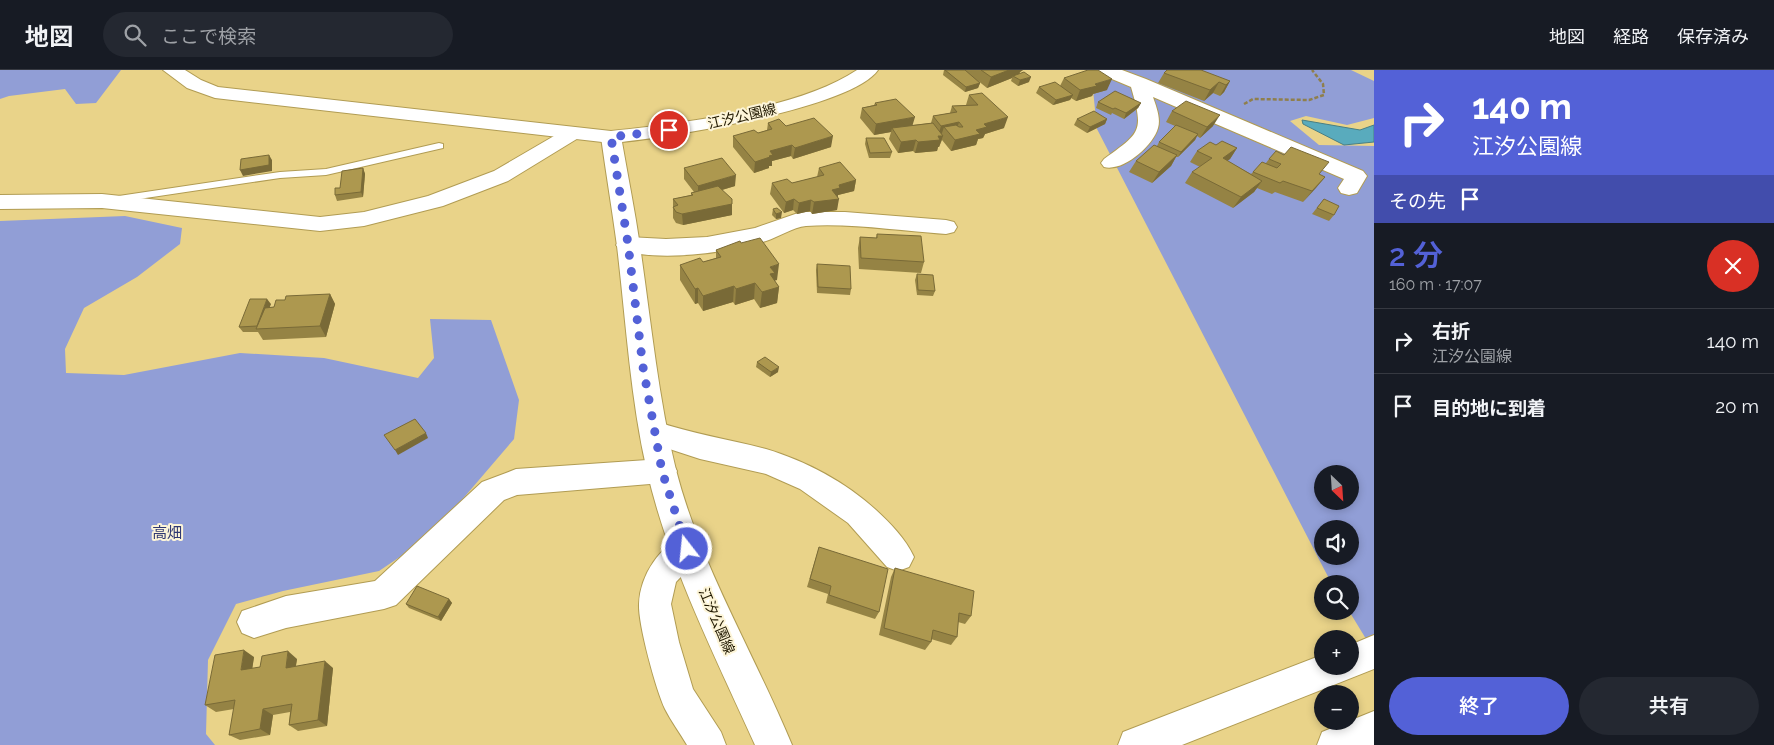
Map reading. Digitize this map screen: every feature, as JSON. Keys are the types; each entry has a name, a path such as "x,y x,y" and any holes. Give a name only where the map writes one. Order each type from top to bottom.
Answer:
{"street":[{"path":"172,70 194,84 215,92 611,137"},
{"name":"江汐公園線","path":"774,745 714,618 687,549 662,471 643,367 628,244 611,137 652,133 719,122 795,103 832,92 856,80 868,70"},
{"path":"1106,70 1356,176 1349,188"},
{"path":"1110,163 1136,144 1146,132 1149,122 1139,83"},
{"path":"1124,127 1122,134 1125,139 1136,144"},
{"path":"0,202 102,201 320,224 364,219 435,201 501,176 548,150 573,133"},
{"path":"862,200 874,221"},
{"path":"628,244 666,247 707,245 759,235 801,219 874,221 946,227"},
{"path":"655,433 705,449 773,464 811,480 856,510 886,540 898,557"},
{"path":"254,622 273,614 304,607 362,600 384,594 493,491 516,482 662,471"},
{"path":"687,549 662,575 654,604 662,642 678,697 708,745"},
{"path":"1359,658 1374,652"},
{"path":"1136,745 1315,675"},
{"path":"1336,745 1374,729"}],"lane":[{"path":"102,201 280,175 326,172 439,146"}],"path":[{"path":"1250,132 1242,114 1244,104 1253,99 1309,100 1324,95 1323,84 1312,70"}],"shaded area":[{"path":"0,70 121,70 96,103 76,104 65,89 9,96 0,99"},
{"path":"1091,70 1351,70 1374,81 1374,118 1347,125 1306,116 1290,121 1319,145 1374,146 1374,652 1354,620 1359,620 1359,575 1327,575 1322,565 1359,565 1359,520 1314,520 1314,549 1097,129"},
{"path":"1302,120 1360,130 1374,125 1374,142 1344,145 1303,124"},
{"path":"125,216 182,228 180,244 137,277 84,308 65,349 66,373 124,375 240,353 324,358 418,378 434,358 430,319 491,320 519,400 514,439 431,536 379,571 283,591 236,604 208,660 206,734 215,745 0,745 0,221"}],"building":[{"path":"945,70 965,70 980,83 966,87"},
{"path":"981,70 1009,70 991,77"},
{"path":"1088,70 1098,70 1112,79 1095,84 1097,86 1080,90 1064,78"},
{"path":"1167,70 1201,70 1230,81 1226,85 1219,82 1210,90 1164,73"},
{"path":"1024,72 1031,77 1020,80 1013,76"},
{"path":"1055,82 1073,95 1056,100 1039,87"},
{"path":"1115,91 1141,103 1126,113 1098,102"},
{"path":"982,93 1008,117 984,124 987,127 976,130 980,134 955,140 944,127 956,125 963,127 959,122 941,126 933,116 957,112 952,106 978,105 969,95"},
{"path":"896,99 915,117 876,124 862,108 877,105 875,103"},
{"path":"1186,101 1220,115 1207,127 1172,111"},
{"path":"1094,111 1107,119 1090,127 1077,119"},
{"path":"814,118 833,136 795,148 792,145 770,151 773,155 755,162 733,136 754,130 758,133 772,129 768,123 779,119 786,126"},
{"path":"933,123 943,136 938,136 940,140 901,142 892,128"},
{"path":"1176,125 1198,134 1181,152 1159,142"},
{"path":"866,138 884,138 892,152 870,153"},
{"path":"1222,141 1237,148 1223,158 1262,181 1241,197 1192,172 1212,158 1197,151 1210,142 1216,145"},
{"path":"1154,145 1177,155 1159,172 1136,161"},
{"path":"1291,147 1329,162 1319,174 1325,177 1312,191 1283,181 1280,183 1253,172 1262,162 1277,168 1281,164 1269,159 1276,151 1284,155"},
{"path":"269,155 269,165 240,170 241,159"},
{"path":"722,158 736,175 698,186 684,168"},
{"path":"840,162 856,180 839,185 840,188 832,190 839,199 814,202 811,200 799,203 794,199 786,202 772,183 787,179 792,183 824,175 819,168"},
{"path":"363,168 361,192 335,195 335,188 340,188 342,171"},
{"path":"718,186 732,199 732,204 682,214 676,212 673,207 678,205 673,199 693,195 691,193"},
{"path":"1324,199 1339,206 1334,215 1317,208"},
{"path":"777,208 782,212 776,214 773,209"},
{"path":"877,234 921,236 924,262 861,258 860,237 877,238"},
{"path":"760,238 779,264 770,267 775,273 770,274 779,287 762,292 755,283 736,289 734,286 703,296 698,288 695,289 680,265 700,258 703,262 721,257 716,250 740,241 741,243"},
{"path":"817,264 850,266 851,289 818,287"},
{"path":"917,274 933,275 935,291 918,290"},
{"path":"330,294 320,326 256,329 265,308 274,307 276,300 285,300 286,296"},
{"path":"250,299 267,299 257,326 239,327"},
{"path":"765,357 779,367 771,372 757,362"},
{"path":"415,419 426,433 395,450 384,435"},
{"path":"819,547 888,569 879,612 829,595 831,586 810,579"},
{"path":"895,568 974,591 971,616 959,613 957,637 933,630 931,642 884,628"},
{"path":"417,586 449,599 438,617 406,604"},
{"path":"244,650 241,670 260,667 262,656 288,651 286,668 325,661 318,720 289,725 292,704 263,709 260,729 229,735 235,700 205,705 215,655"}],"district":[{"name":"高畑","path":"167,533"}],"route":[{"path":"669,130 611,137 628,244 643,367 662,471 687,549"}]}
